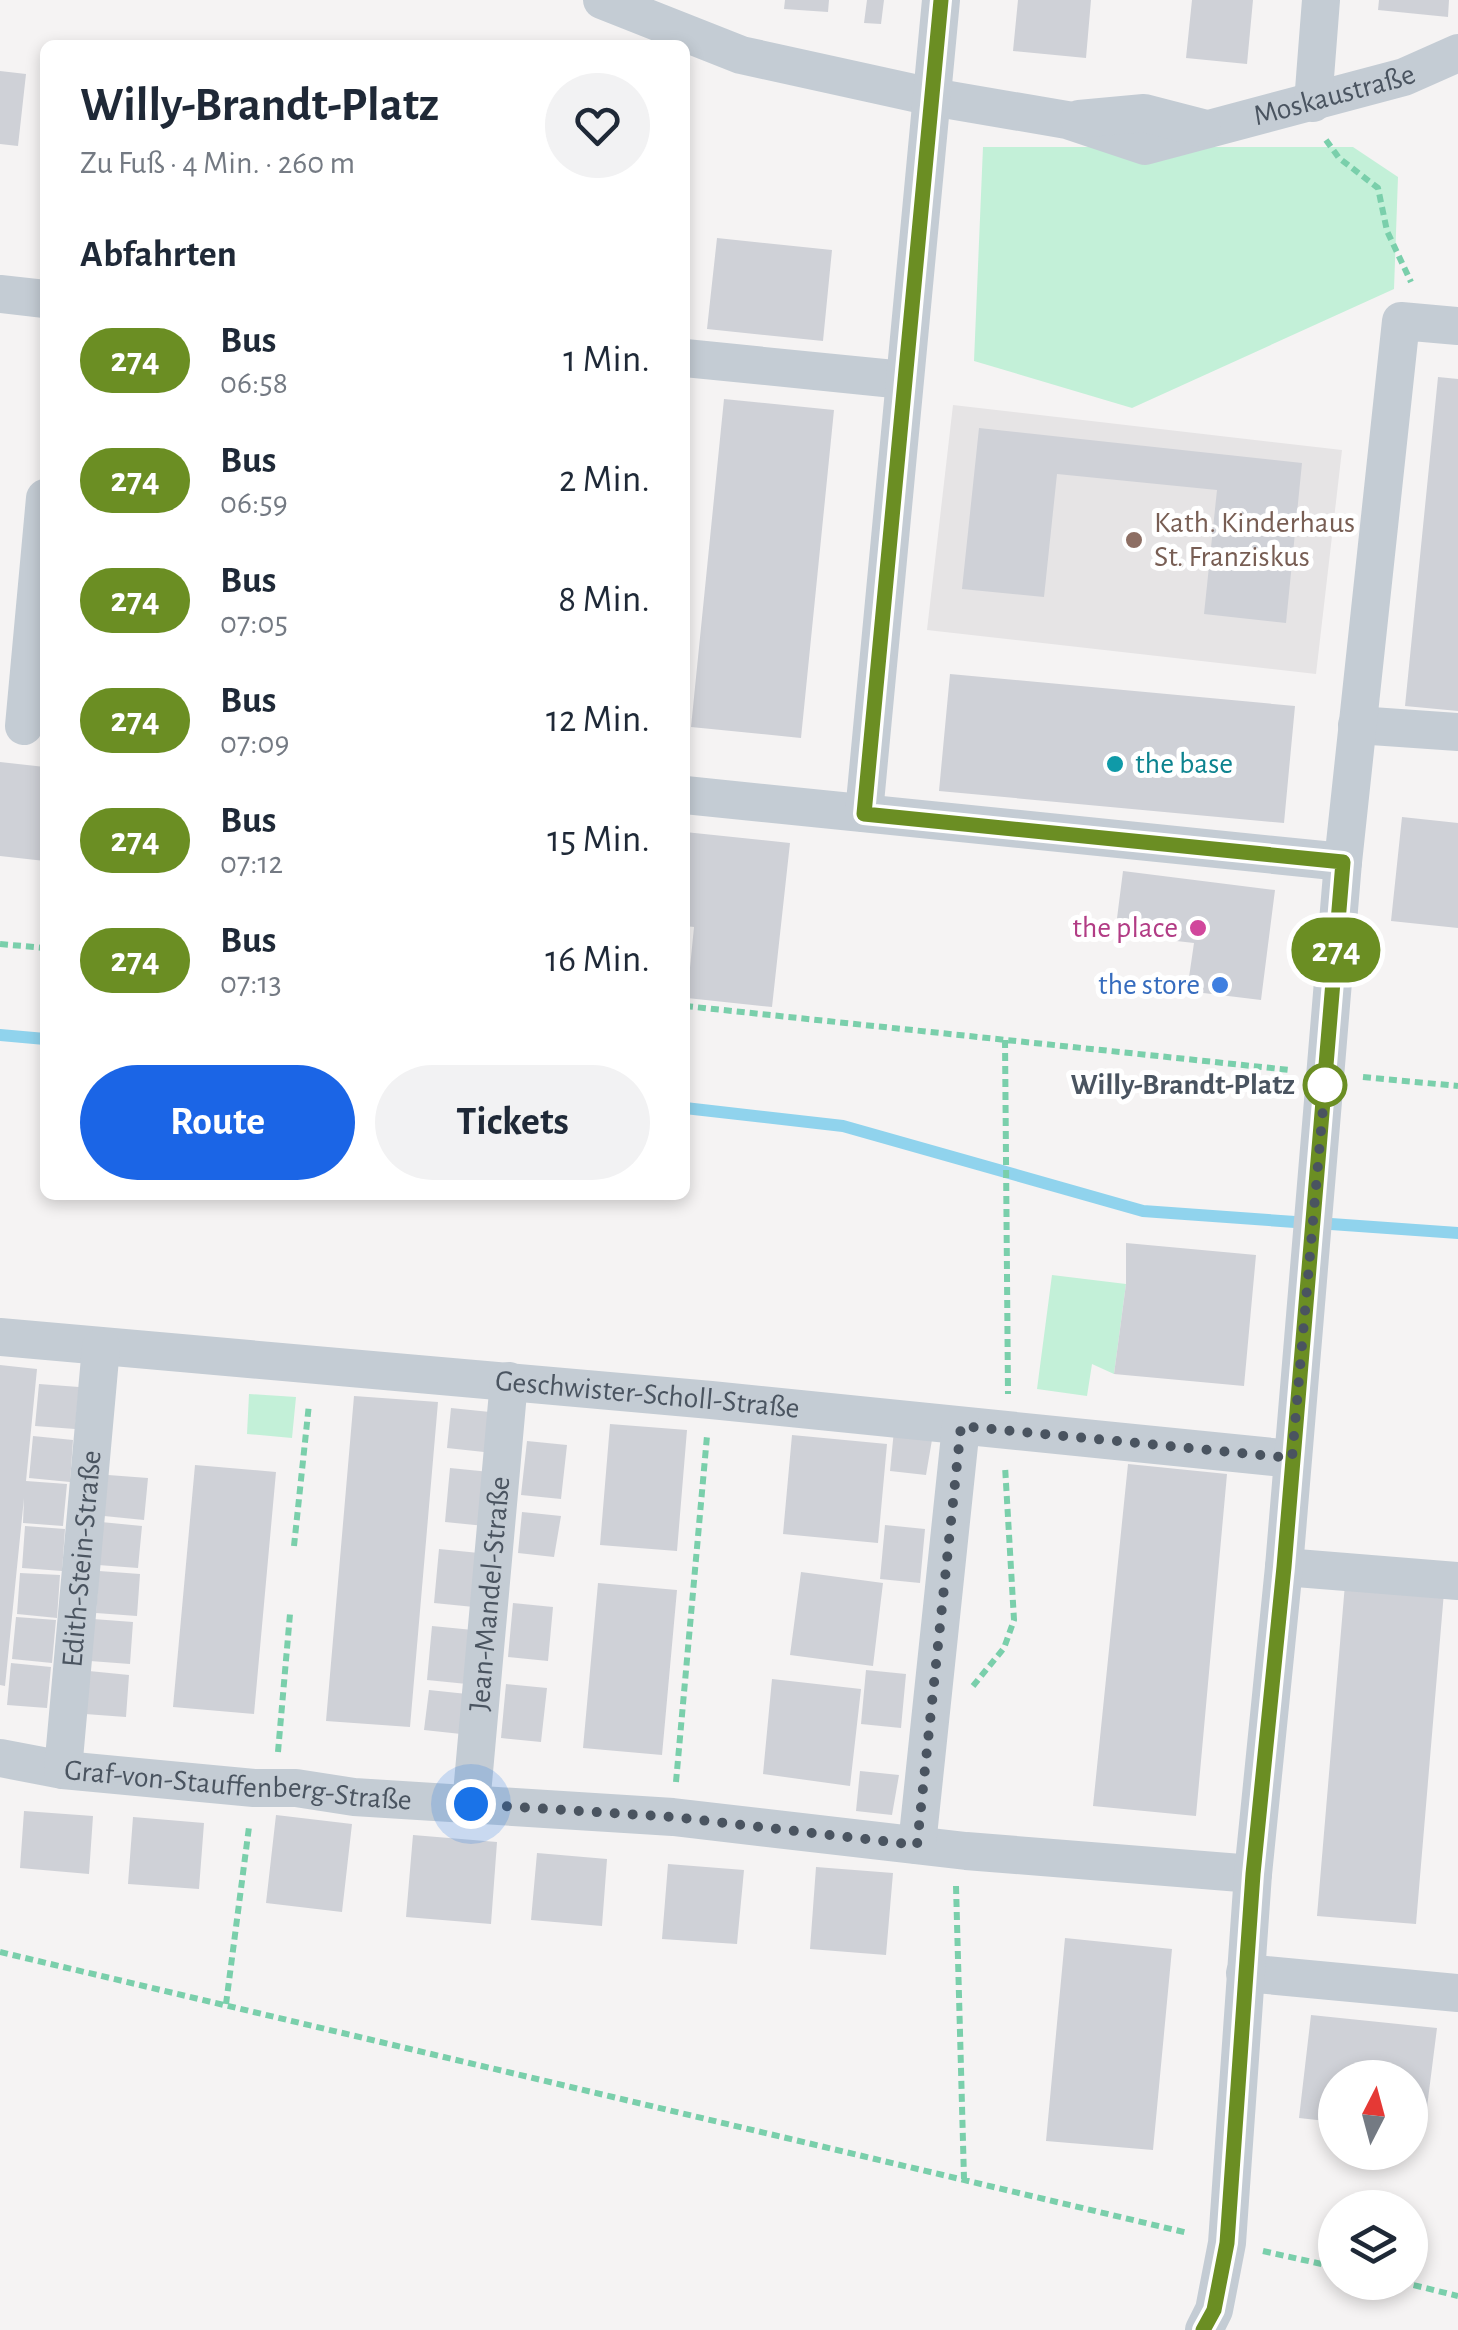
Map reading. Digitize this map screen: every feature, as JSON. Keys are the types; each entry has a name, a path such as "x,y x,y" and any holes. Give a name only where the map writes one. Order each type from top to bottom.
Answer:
{"street":[{"name":"Moskaustraße","path":"602,0 741,55 932,98 1066,120 1145,146 1404,77 1458,53"},
{"path":"864,814 941,0"},
{"path":"1308,104 1321,0"},
{"path":"0,294 40,298"},
{"path":"1204,2330 1214,2310 1227,2243 1253,1874 1284,1567 1343,862 1406,322 1458,326"},
{"path":"690,359 904,380"},
{"path":"23,726 40,550"},
{"path":"1357,726 1458,732"},
{"path":"690,796 1343,862"},
{"name":"Geschwister-Scholl-Straße","path":"0,1338 509,1381 1292,1458"},
{"name":"Edith-Stein-Straße","path":"63,1770 101,1347"},
{"name":"Jean-Mandel-Straße","path":"471,1804 509,1381"},
{"path":"917,1845 961,1426"},
{"path":"1284,1567 1458,1581"},
{"name":"Graf-von-Stauffenberg-Straße","path":"0,1758 63,1770 296,1788 354,1797 673,1817 955,1850 1253,1874"},
{"path":"1245,1972 1458,1992"}],"path":[{"path":"1308,104 1339,158 1378,188 1387,231 1411,280 1406,322"},
{"path":"0,944 40,948"},
{"path":"690,1007 1458,1086"},
{"path":"963,1699 1004,1648 1014,1620 1006,1430 1005,1040"},
{"path":"294,1546 313,1364"},
{"path":"673,1817 710,1400"},
{"path":"226,2004 290,1614"},
{"path":"955,1850 964,2180"},
{"path":"0,1952 1166,2228"},
{"path":"1428,2289 1458,2296"}],"shaded area":[{"name":"Kath. Kinderhaus St. Franziskus","path":"953,405 1342,450 1316,674 927,630"}],"green space":[{"path":"983,147 1353,147 1398,177 1394,289 1132,408 974,361"},
{"path":"1052,1275 1126,1284 1114,1374 1092,1364 1087,1396 1037,1389"},
{"path":"249,1394 296,1397 292,1438 247,1434"}],"building":[{"path":"785,0 829,0 828,12 784,9"},
{"path":"867,0 884,0 881,24 864,23"},
{"path":"1018,0 1091,0 1086,58 1013,51"},
{"path":"1192,0 1253,0 1247,64 1186,58"},
{"path":"1379,0 1449,0 1448,17 1378,10"},
{"path":"0,71 26,74 18,146 0,144"},
{"path":"717,238 832,250 823,341 707,329"},
{"path":"1438,377 1458,379 1458,711 1405,706"},
{"path":"724,399 834,410 801,738 691,727"},
{"path":"979,428 1302,463 1286,623 1204,614 1217,490 1057,474 1044,597 962,589"},
{"name":"the base","path":"950,674 1295,706 1284,823 939,791"},
{"path":"0,762 40,766 40,860 0,856"},
{"path":"1402,817 1458,823 1458,928 1391,921"},
{"path":"690,833 790,843 772,1007 690,998 694,927 690,927"},
{"path":"1123,871 1275,890 1261,1000 1187,991 1194,943 1115,934"},
{"path":"1126,1243 1256,1255 1244,1386 1114,1374 1126,1284"},
{"path":"0,1365 37,1369 26,1481 67,1484 63,1526 23,1523 24,1498 5,1686 0,1685"},
{"path":"39,1384 79,1387 75,1429 35,1426"},
{"path":"354,1396 438,1402 410,1727 326,1721"},
{"path":"451,1408 490,1412 484,1452 447,1448"},
{"path":"610,1424 687,1430 677,1551 600,1545"},
{"path":"894,1430 933,1434 926,1475 890,1471"},
{"path":"792,1435 887,1444 878,1543 783,1534"},
{"path":"33,1436 73,1440 70,1482 29,1478"},
{"path":"527,1441 567,1445 561,1499 521,1495"},
{"path":"1128,1464 1227,1474 1196,1816 1093,1806"},
{"path":"195,1465 276,1472 254,1714 173,1707"},
{"path":"450,1468 490,1472 485,1526 445,1522"},
{"path":"108,1475 148,1478 144,1520 104,1516"},
{"path":"522,1512 561,1516 554,1557 518,1553"},
{"path":"101,1522 142,1526 138,1568 98,1565"},
{"path":"885,1525 925,1529 920,1583 880,1579"},
{"path":"25,1526 65,1529 62,1571 22,1568"},
{"path":"439,1549 479,1553 474,1607 434,1603"},
{"path":"99,1571 140,1574 137,1616 96,1613"},
{"path":"801,1572 883,1583 873,1666 790,1655"},
{"path":"20,1573 60,1575 57,1618 17,1614"},
{"path":"598,1583 677,1590 662,1755 583,1748"},
{"path":"1345,1584 1444,1592 1416,1924 1317,1916"},
{"path":"513,1603 553,1607 548,1661 508,1657"},
{"path":"16,1617 56,1620 52,1663 12,1659"},
{"path":"93,1619 133,1622 130,1664 90,1661"},
{"path":"432,1626 473,1630 467,1684 427,1680"},
{"path":"11,1663 51,1667 47,1708 7,1705"},
{"path":"866,1670 906,1674 901,1728 861,1724"},
{"path":"89,1671 129,1675 126,1717 85,1714"},
{"path":"772,1679 861,1689 850,1786 763,1774"},
{"path":"506,1684 547,1688 541,1742 501,1738"},
{"path":"429,1690 467,1694 461,1734 424,1730"},
{"path":"860,1771 899,1775 892,1815 856,1811"},
{"path":"24,1811 93,1816 89,1874 20,1868"},
{"path":"276,1815 352,1824 342,1912 266,1903"},
{"path":"133,1817 204,1823 199,1889 128,1884"},
{"path":"413,1835 497,1842 491,1924 406,1917"},
{"path":"537,1853 607,1859 602,1926 531,1920"},
{"path":"668,1864 744,1870 737,1944 662,1939"},
{"path":"816,1867 893,1873 886,1955 810,1949"},
{"path":"1065,1938 1172,1949 1153,2150 1046,2141"},
{"path":"1311,2015 1437,2028 1428,2099 1428,2060 1318,2060 1318,2120 1299,2118"}],"waterway":[{"path":"0,1035 40,1039"},
{"path":"690,1109 843,1126 1143,1211 1295,1222"},
{"path":"1331,1224 1458,1233"}],"bus line":[{"name":"274","path":"941,0 864,814 1343,862 1284,1567 1253,1874 1227,2243 1214,2310 1203,2330"}],"place":[{"name":"Kath. Kinderhaus St. Franziskus","path":"1134,540"},
{"name":"the base","path":"1115,764"},
{"name":"the place","path":"1198,928"},
{"name":"the store","path":"1220,985"},
{"name":"Willy-Brandt-Platz","path":"1325,1085"}],"route":[{"path":"471,1804 673,1817 917,1845 961,1426 1292,1458 1326,1074 1325,1085"}]}
